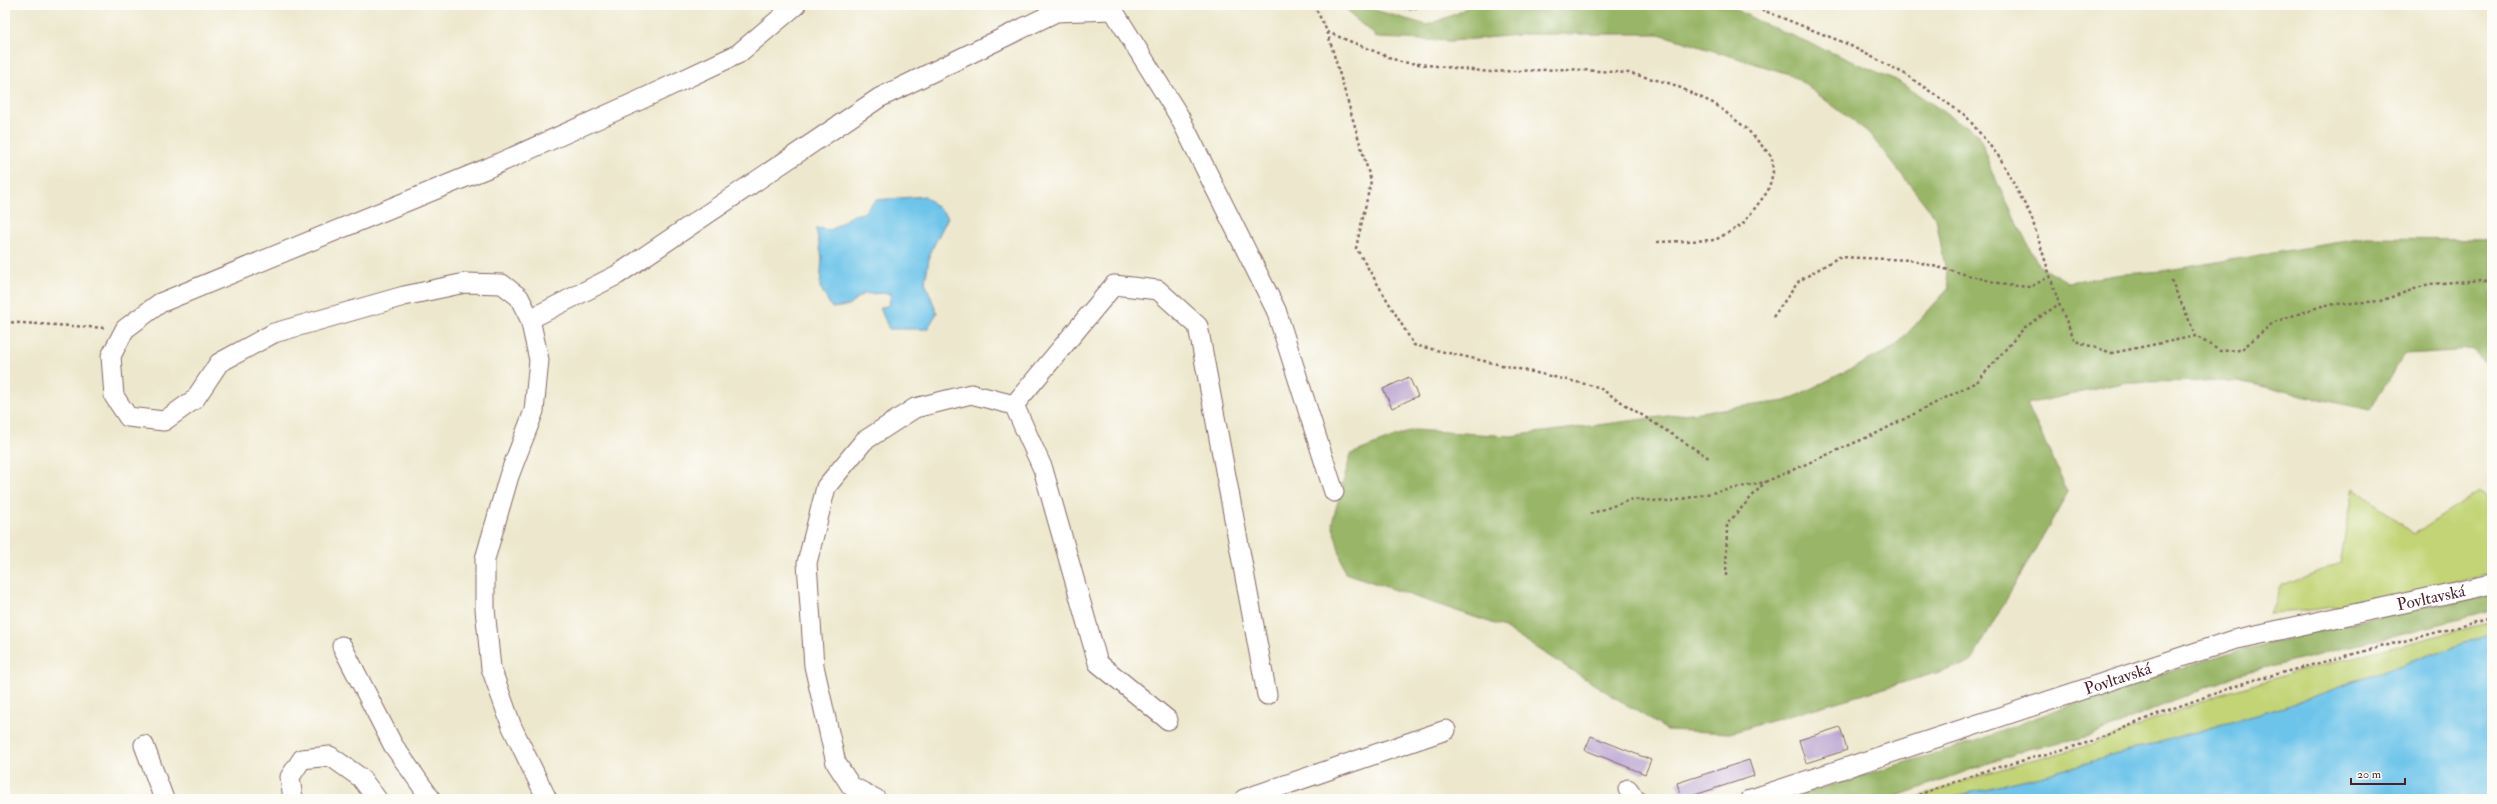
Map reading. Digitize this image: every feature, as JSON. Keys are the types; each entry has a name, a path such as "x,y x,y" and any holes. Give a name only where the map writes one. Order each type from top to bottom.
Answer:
{"lane":[{"path":"547,799 512,727 491,668 485,609 485,559 508,476 534,411 539,360 530,318 518,297 502,284 465,283 404,296 274,333 219,364 195,399 164,422 128,417 114,396 111,356 125,330 160,304 488,168 738,54 796,5"},
{"path":"530,318 616,275 879,98 1056,12 1113,10 1179,116 1276,310 1334,492"},
{"path":"1014,405 1114,285 1158,290 1198,326 1267,695"},
{"path":"876,799 851,786 836,763 814,666 807,563 826,487 864,441 915,408 971,394 1014,405"},
{"path":"1014,405 1043,469 1098,663 1168,720"},
{"name":"Povltavská","path":"1751,799 2234,640 2492,584"},
{"path":"342,646 394,745 431,799"},
{"path":"1244,799 1446,730"},
{"path":"144,745 164,799"},
{"path":"294,799 290,777 302,759 330,756 361,778 377,799"}],"path":[{"path":"1314,5 1327,31 1371,181 1356,248 1414,345 1598,387 1709,458"},
{"path":"1391,5 1409,9 1432,5"},
{"path":"1750,5 1845,43 1905,74 1966,116 2000,158 2031,216 2059,304 2075,341 2112,353 2196,336"},
{"path":"1327,31 1401,62 1490,72 1567,69 1629,73 1672,84 1715,104 1746,128 1772,157 1773,172 1768,191 1742,226 1716,240 1656,242"},
{"path":"1773,317 1799,281 1839,257 1910,260 2006,285 2030,287 2051,276"},
{"path":"2171,280 2196,336 2220,351 2241,350 2274,322 2325,305 2380,301 2429,284 2482,280 2492,282"},
{"path":"1590,514 1632,499 1668,502 1765,482 1877,433 1978,381 2024,328 2059,304"},
{"path":"5,322 125,330"},
{"path":"1726,576 1727,524 1765,482"},
{"path":"1907,799 1988,770 2090,742 2160,713 2250,681 2492,618"}],"green space":[{"path":"1344,5 1366,5 1371,9 1427,25 1458,13 1470,5 1728,5 1758,21 1896,80 1979,135 1997,182 2038,265 2068,282 2124,274 2162,271 2365,238 2492,239 2492,370 2473,350 2404,354 2370,410 2238,381 2127,382 2027,404 2068,492 1970,663 1730,733 1667,730 1501,626 1345,573 1332,523 1351,454 1413,430 1511,436 1786,401 1895,347 1949,288 1936,218 1868,132 1792,75 1659,34 1529,34 1452,41 1378,38 1353,17"},
{"path":"2354,487 2414,534 2479,492 2492,498 2492,574 2354,604 2270,613 2280,587 2340,563"},
{"path":"2492,596 2492,611 2239,674 2090,736 2028,749 1889,799 1785,799 1976,741 2108,690 2239,651 2409,609"},
{"path":"2492,622 2492,633 2284,707 2048,774 1943,799 1914,799 1987,773 2090,745 2218,695 2296,672"}],"water":[{"path":"925,196 948,217 930,253 925,282 937,313 927,329 889,329 880,308 889,305 891,293 863,294 848,306 832,308 820,287 822,258 816,228 831,230 851,216 863,213 876,200"},
{"path":"2492,633 2492,799 1943,799 2048,774 2284,707"}],"building":[{"path":"1409,377 1418,396 1392,408 1383,389"},
{"path":"1840,727 1847,750 1806,763 1799,740"},
{"path":"1591,736 1651,760 1645,774 1585,750"},
{"path":"1749,760 1754,776 1682,799 1677,783"}]}
